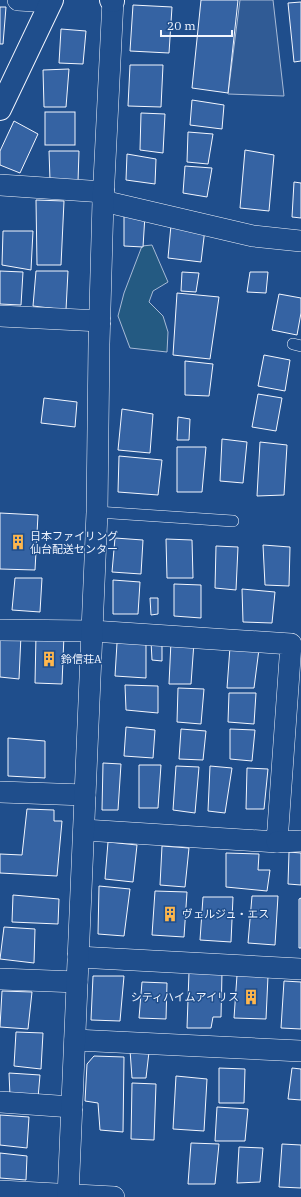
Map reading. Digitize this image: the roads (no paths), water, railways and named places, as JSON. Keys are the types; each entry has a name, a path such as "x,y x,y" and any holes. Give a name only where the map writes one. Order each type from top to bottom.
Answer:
{"street":[{"path":"1,105 51,1 18,0"},
{"path":"68,1196 97,512 103,197 112,0"},
{"path":"0,185 103,197 253,236 301,241"},
{"path":"0,316 100,321"},
{"path":"0,630 92,631 291,644 277,842"},
{"path":"0,792 85,795"},
{"path":"84,830 277,842 301,841"},
{"path":"78,957 301,969"},
{"path":"0,979 77,982"},
{"path":"75,1040 301,1051"},
{"path":"0,1102 72,1107"},
{"path":"0,1191 68,1196 114,1197"}],"lane":[{"path":"97,512 233,521"}],"place":[{"name":"日本ファイリング 仙台配送センター","path":"18,542"},
{"name":"鈴信荘A","path":"49,659"},
{"name":"ヴェルジュ・エス","path":"170,914"},
{"name":"シティハイムアイリス","path":"251,997"}]}
